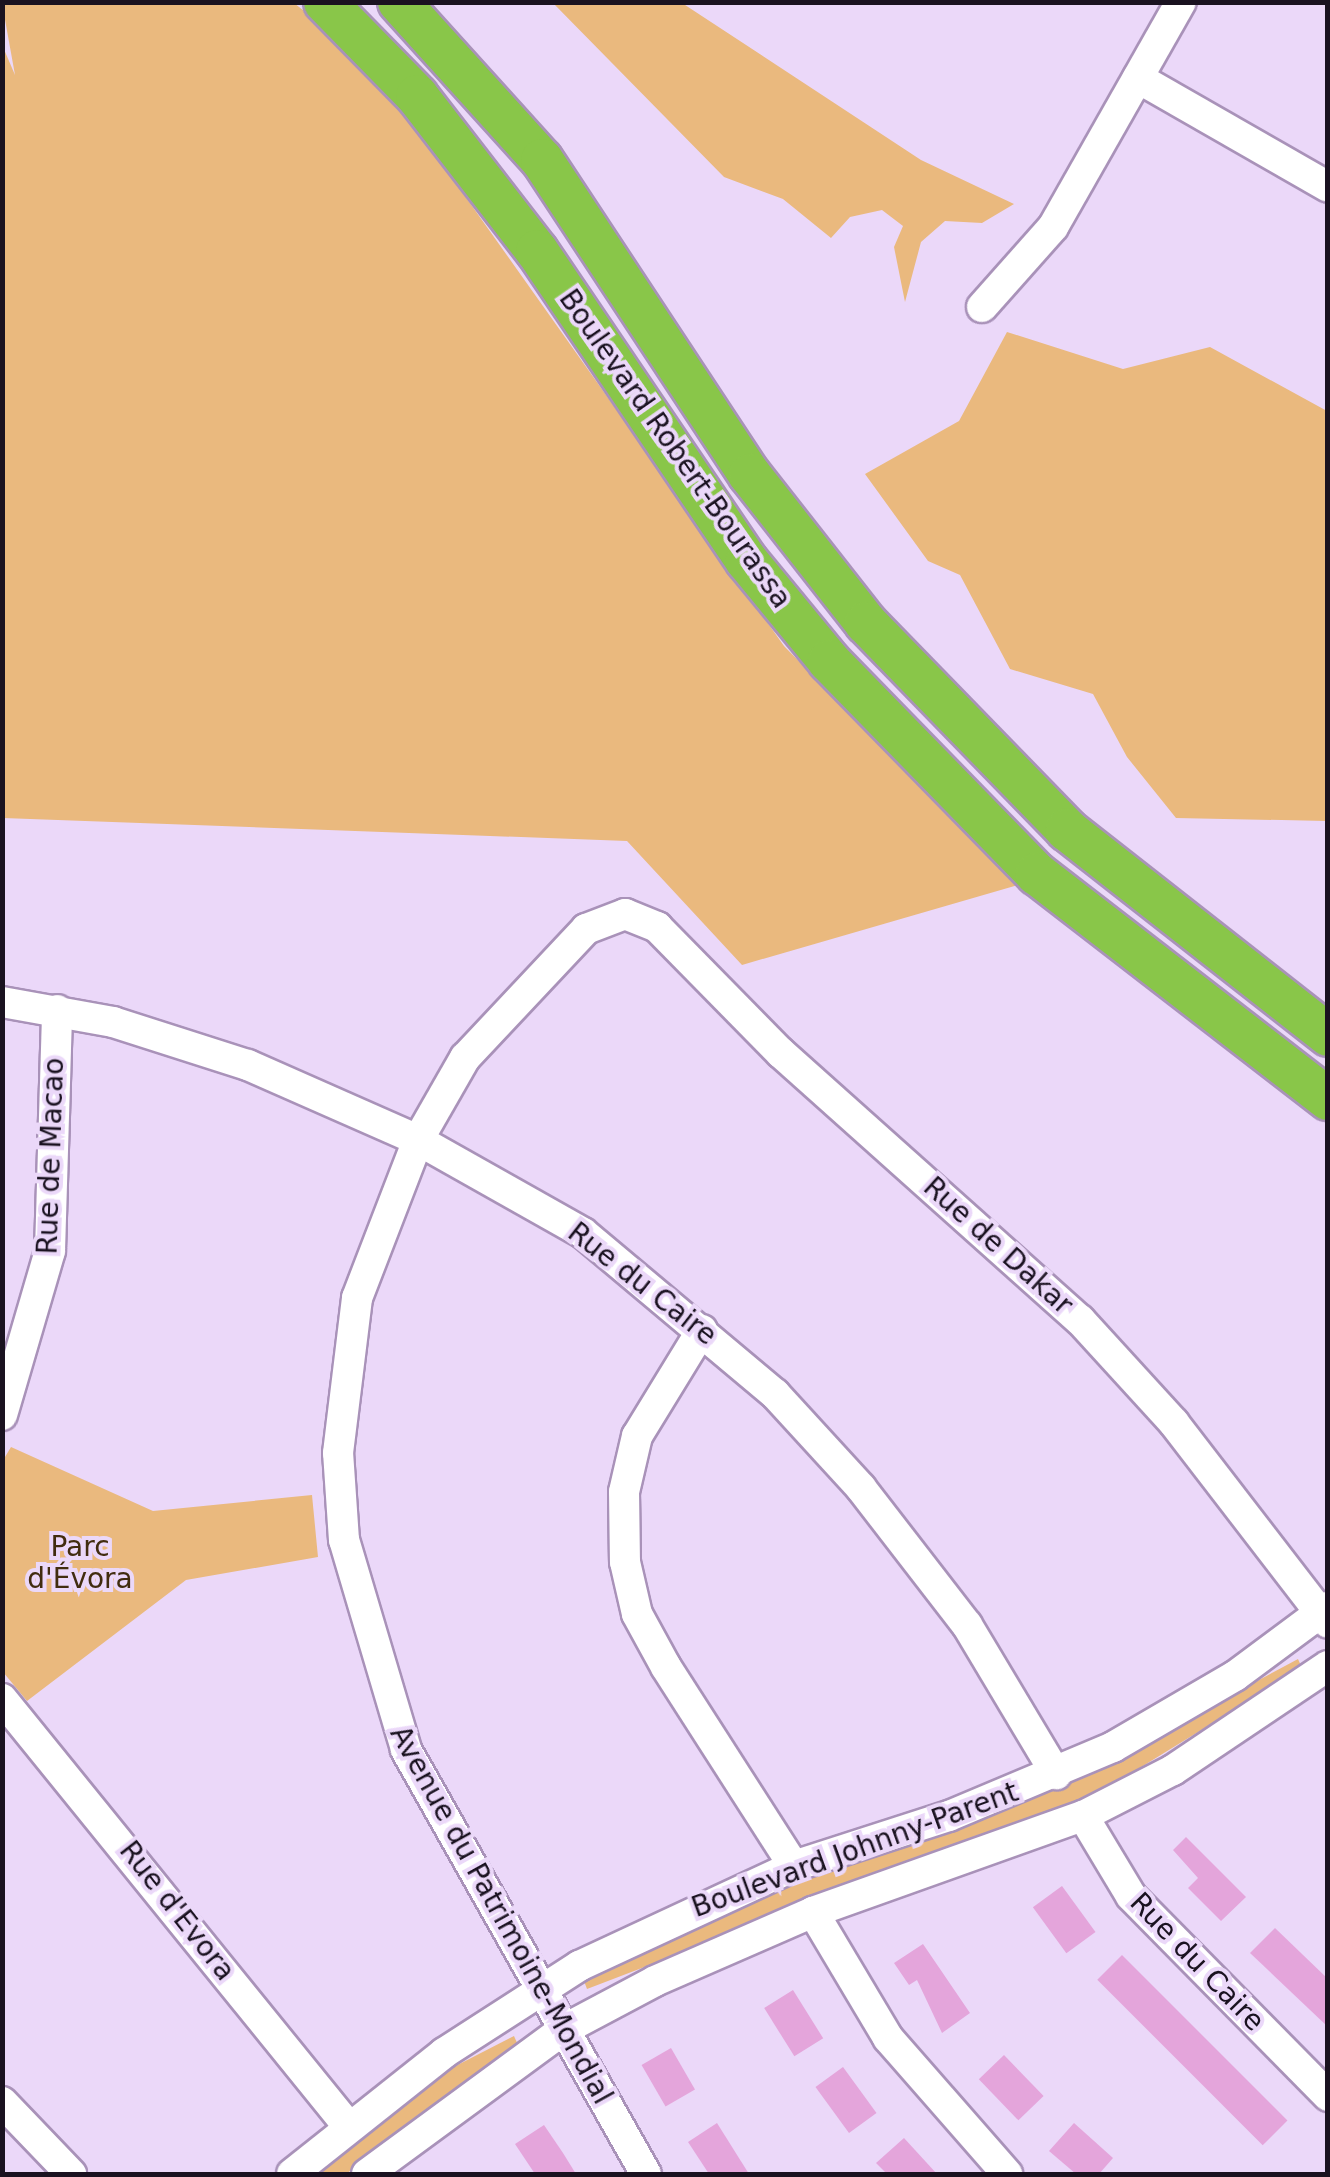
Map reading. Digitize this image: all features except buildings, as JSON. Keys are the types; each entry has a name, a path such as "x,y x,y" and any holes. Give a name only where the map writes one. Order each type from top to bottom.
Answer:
{"highway":[{"name":"Boulevard Robert-Bourassa","path":"325,2 417,96 537,251 716,517 829,661 1037,874 1328,1099"},
{"name":"Boulevard Robert-Bourassa","path":"398,2 542,160 750,475 866,623 1067,830 1328,1034"}],"street":[{"path":"982,307 1053,227 1181,2"},
{"path":"1138,78 1328,188"},
{"name":"Avenue du Patrimoine-Mondial","path":"626,914 586,929 517,995 465,1058 418,1140 382,1216 340,1382 344,1540 406,1749 646,2174"},
{"name":"Rue de Dakar","path":"626,914 657,927 781,1052 1080,1320 1174,1423 1325,1614"},
{"name":"Rue du Caire","path":"2,1002 57,1010 248,1065 418,1140 584,1234 702,1330 861,1488 967,1625 1056,1774"},
{"name":"Rue de Macao","path":"2,1415 50,1251 57,1010"},
{"path":"702,1330 637,1436 624,1492 625,1562 656,1650 794,1866"},
{"name":"Boulevard Johnny-Parent","path":"292,2174 348,2126 540,1992 632,1938 794,1866 1056,1774 1171,1716 1325,1614"},
{"name":"Boulevard Johnny-Parent","path":"366,2174 563,2030 813,1912 1083,1816 1173,1770 1328,1666"},
{"name":"Rue d'Evora","path":"2,1699 348,2126"},
{"name":"Rue du Caire","path":"1083,1816 1131,1896 1328,2096"},
{"path":"813,1912 888,2038 1007,2174"},
{"path":"2,2102 70,2174"}],"green space":[{"path":"2,3 294,3 372,65 784,646 1018,885 742,965 627,841 3,818 3,47 15,75"},
{"path":"553,3 682,3 921,160 1014,204 982,223 945,221 921,242 905,302 894,247 903,226 882,210 850,217 831,238 783,199 724,177"},
{"path":"1007,332 1123,369 1210,347 1327,411 1327,821 1176,818 1127,757 1093,694 1010,669 960,575 928,561 865,474 959,421"},
{"name":"Parc d'Évora","path":"11,1447 153,1511 312,1495 318,1557 186,1580 27,1701 3,1672 2,1462"},
{"path":"1298,1659 1302,1668 1099,1793 587,1989 584,1981 652,1944 800,1879 1053,1791"},
{"path":"514,2036 518,2045 346,2174 314,2174 440,2074"}]}
